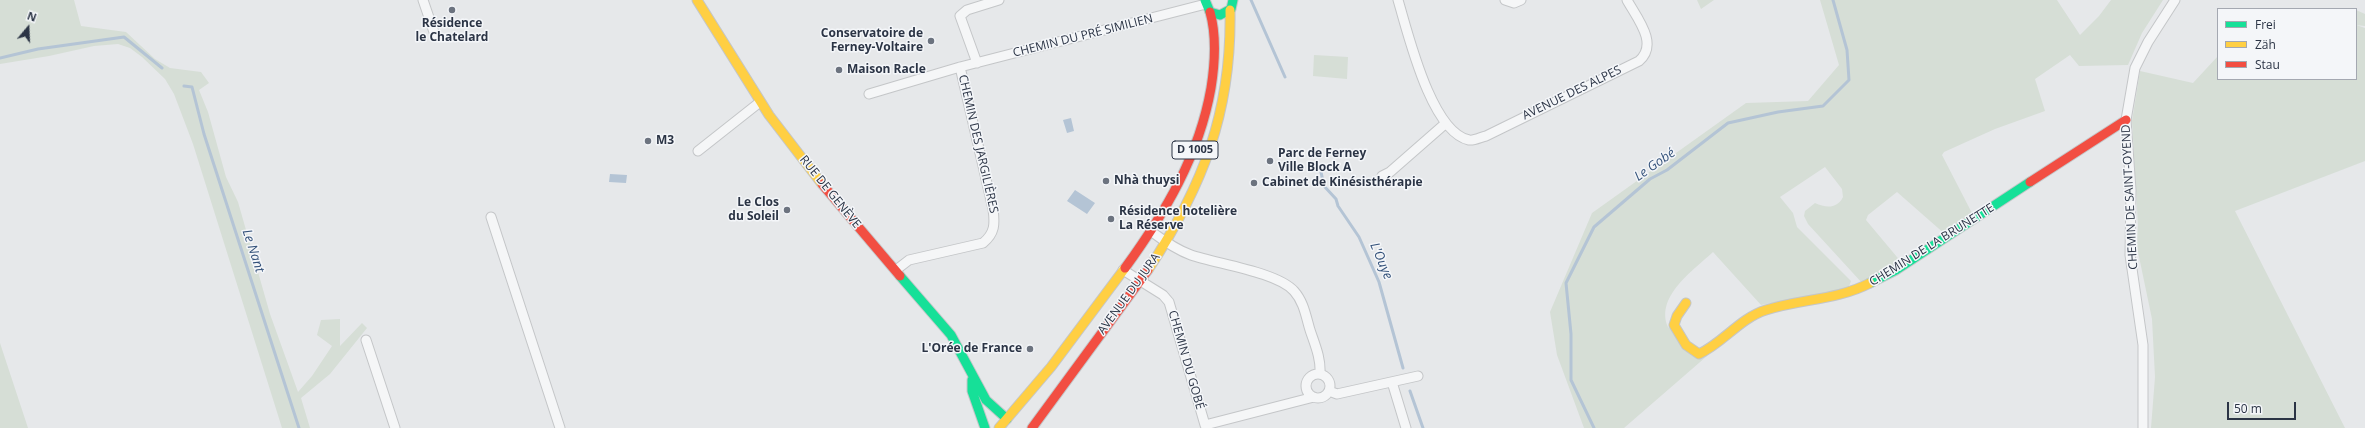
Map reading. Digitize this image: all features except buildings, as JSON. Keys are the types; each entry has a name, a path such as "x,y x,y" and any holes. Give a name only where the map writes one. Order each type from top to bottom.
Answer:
{"street":[{"path":"423,0 435,35"},
{"name":"RUE DE GENÈVE","path":"697,0 760,102 822,184 951,335 986,400 1009,424"},
{"path":"978,63 960,16 967,10 999,0"},
{"name":"D 1005","path":"1230,10 1233,0"},
{"name":"AVENUE DES ALPES","path":"1398,0 1431,102 1457,136 1470,141 1639,61 1645,56 1648,44 1646,36 1627,0"},
{"path":"1505,0 1514,3 1521,0"},
{"name":"CHEMIN DE SAINT-OYEND","path":"2143,428 2143,345 2130,255 2131,190 2126,120 2136,68 2148,42 2175,0"},
{"path":"1207,6 1220,15 1230,10"},
{"name":"CHEMIN DU PRÉ SIMILIEN","path":"960,67 1207,6"},
{"name":"AVENUE DU JURA","path":"999,428 1009,424 1152,232 1183,178 1201,132 1212,85 1215,57 1214,34 1207,6"},
{"name":"AVENUE DU JURA","path":"1032,428 1115,313 1141,281 1166,242 1198,184 1217,132 1229,71 1230,10"},
{"name":"CHEMIN DES JARGILIÈRES","path":"869,94 960,67 993,209 994,230 991,236 983,243 910,260 896,270"},
{"path":"698,151 760,102"},
{"name":"CHEMIN DE LA BRUNETTE","path":"1686,303 1677,316 1674,325 1686,345 1699,354 1708,350 1746,320 1765,310 1802,304 1859,289 1896,270 2126,120"},
{"path":"1382,176 1390,172 1446,123"},
{"path":"491,217 560,428"},
{"path":"1152,232 1166,242 1191,255 1273,278 1293,290 1300,299 1316,346 1320,361 1320,374"},
{"name":"CHEMIN DU GOBÉ","path":"1123,270 1163,295 1169,302 1210,426"},
{"path":"366,340 395,428"},
{"path":"1314,397 1308,392 1307,382 1310,377 1320,374 1328,379 1329,391"},
{"name":"RUE DE GENÈVE","path":"972,376 972,391 985,428"},
{"path":"1329,391 1337,394 1418,376"},
{"path":"1392,382 1406,428"},
{"path":"1210,426 1314,397 1322,397 1329,391"}],"shaded area":[{"path":"0,0 74,0 81,26 126,32 155,59 170,68 201,72 209,83 199,90 208,112 226,177 238,202 270,314 298,392 312,376 332,346 317,335 321,320 340,319 340,346 362,323 367,328 330,374 301,398 310,428 282,428 193,144 174,94 165,79 142,57 130,48 118,44 94,46 49,56 0,64"},
{"path":"1697,0 1714,0 1701,9"},
{"path":"1820,0 2057,0 2080,35 2099,16 2111,0 2163,0 2142,33 2128,65 2079,66 2070,55 2035,79 2045,111 1995,129 1944,152 1942,155 1974,217 1946,235 1897,192 1868,215 1866,220 1902,263 1863,284 1808,224 1804,216 1805,211 1815,203 1823,206 1831,206 1838,204 1843,197 1842,189 1825,167 1780,197 1793,213 1797,227 1851,281 1848,289 1761,305 1713,252 1678,285 1667,305 1665,316 1668,327 1707,356 1624,428 1584,428 1557,355 1550,312 1592,213 1746,103 1808,101 1839,65"},
{"path":"2357,10 2365,14 2365,26 2357,25"},
{"path":"2357,25 2365,28 2365,161 2235,211 2345,428 2151,428 2155,377 2152,319 2137,247 2138,225 2132,121 2140,71 2193,83 2217,57 2217,80 2357,80"},
{"path":"1314,55 1348,57 1347,79 1313,76"},
{"path":"0,343 28,428 0,428"}],"water":[{"path":"1071,118 1074,131 1067,133 1063,120"},
{"path":"610,174 627,175 626,183 609,182"},
{"path":"1075,190 1095,203 1087,214 1067,201"}],"waterway":[{"name":"L'Ouye","path":"1251,0 1285,77"},
{"name":"Le Gobé","path":"1594,428 1571,380 1571,334 1566,283 1594,227 1650,179 1667,170 1728,123 1778,112 1823,106 1849,80 1847,50 1833,0"},
{"name":"Le Nant","path":"0,58 38,49 124,37 162,68"},
{"name":"Le Nant","path":"184,86 192,87 204,134 299,428"},
{"name":"L'Ouye","path":"1321,172 1324,186 1336,199 1338,206 1359,237 1379,282 1403,368"},
{"name":"L'Ouye","path":"1410,391 1423,428"}],"traffic: fast":[{"path":"1205,0 1210,12 1220,15 1231,9 1233,0"},
{"path":"1870,283 1896,270 2030,182"},
{"path":"900,276 951,335 986,400 1007,419"},
{"path":"972,380 972,391 985,428"}],"traffic: slow":[{"path":"697,0 769,115 822,184"},
{"path":"1148,270 1184,208 1199,178 1210,147 1226,82 1230,10"},
{"path":"999,428 1051,367 1125,268"},
{"path":"1686,303 1677,316 1674,325 1686,345 1699,354 1716,344 1748,319 1766,310 1845,293 1870,283"}],"traffic: jam":[{"path":"1125,268 1167,205 1189,160 1206,113 1214,69 1215,50 1214,31 1210,12"},
{"path":"2030,182 2126,120"},
{"path":"822,184 900,276"},
{"path":"1032,428 1148,270"}],"place":[{"name":"Résidence le Chatelard","path":"452,10"},
{"name":"Conservatoire de Ferney-Voltaire","path":"931,41"},
{"name":"Maison Racle","path":"839,70"},
{"name":"M3","path":"648,141"},
{"name":"Parc de Ferney Ville Block A","path":"1270,161"},
{"name":"Nhà thuysi","path":"1106,181"},
{"name":"Cabinet de Kinésisthérapie","path":"1254,183"},
{"name":"Le Clos du Soleil","path":"787,210"},
{"name":"Résidence hotelière La Réserve","path":"1111,219"},
{"name":"L'Orée de France","path":"1030,349"}]}
